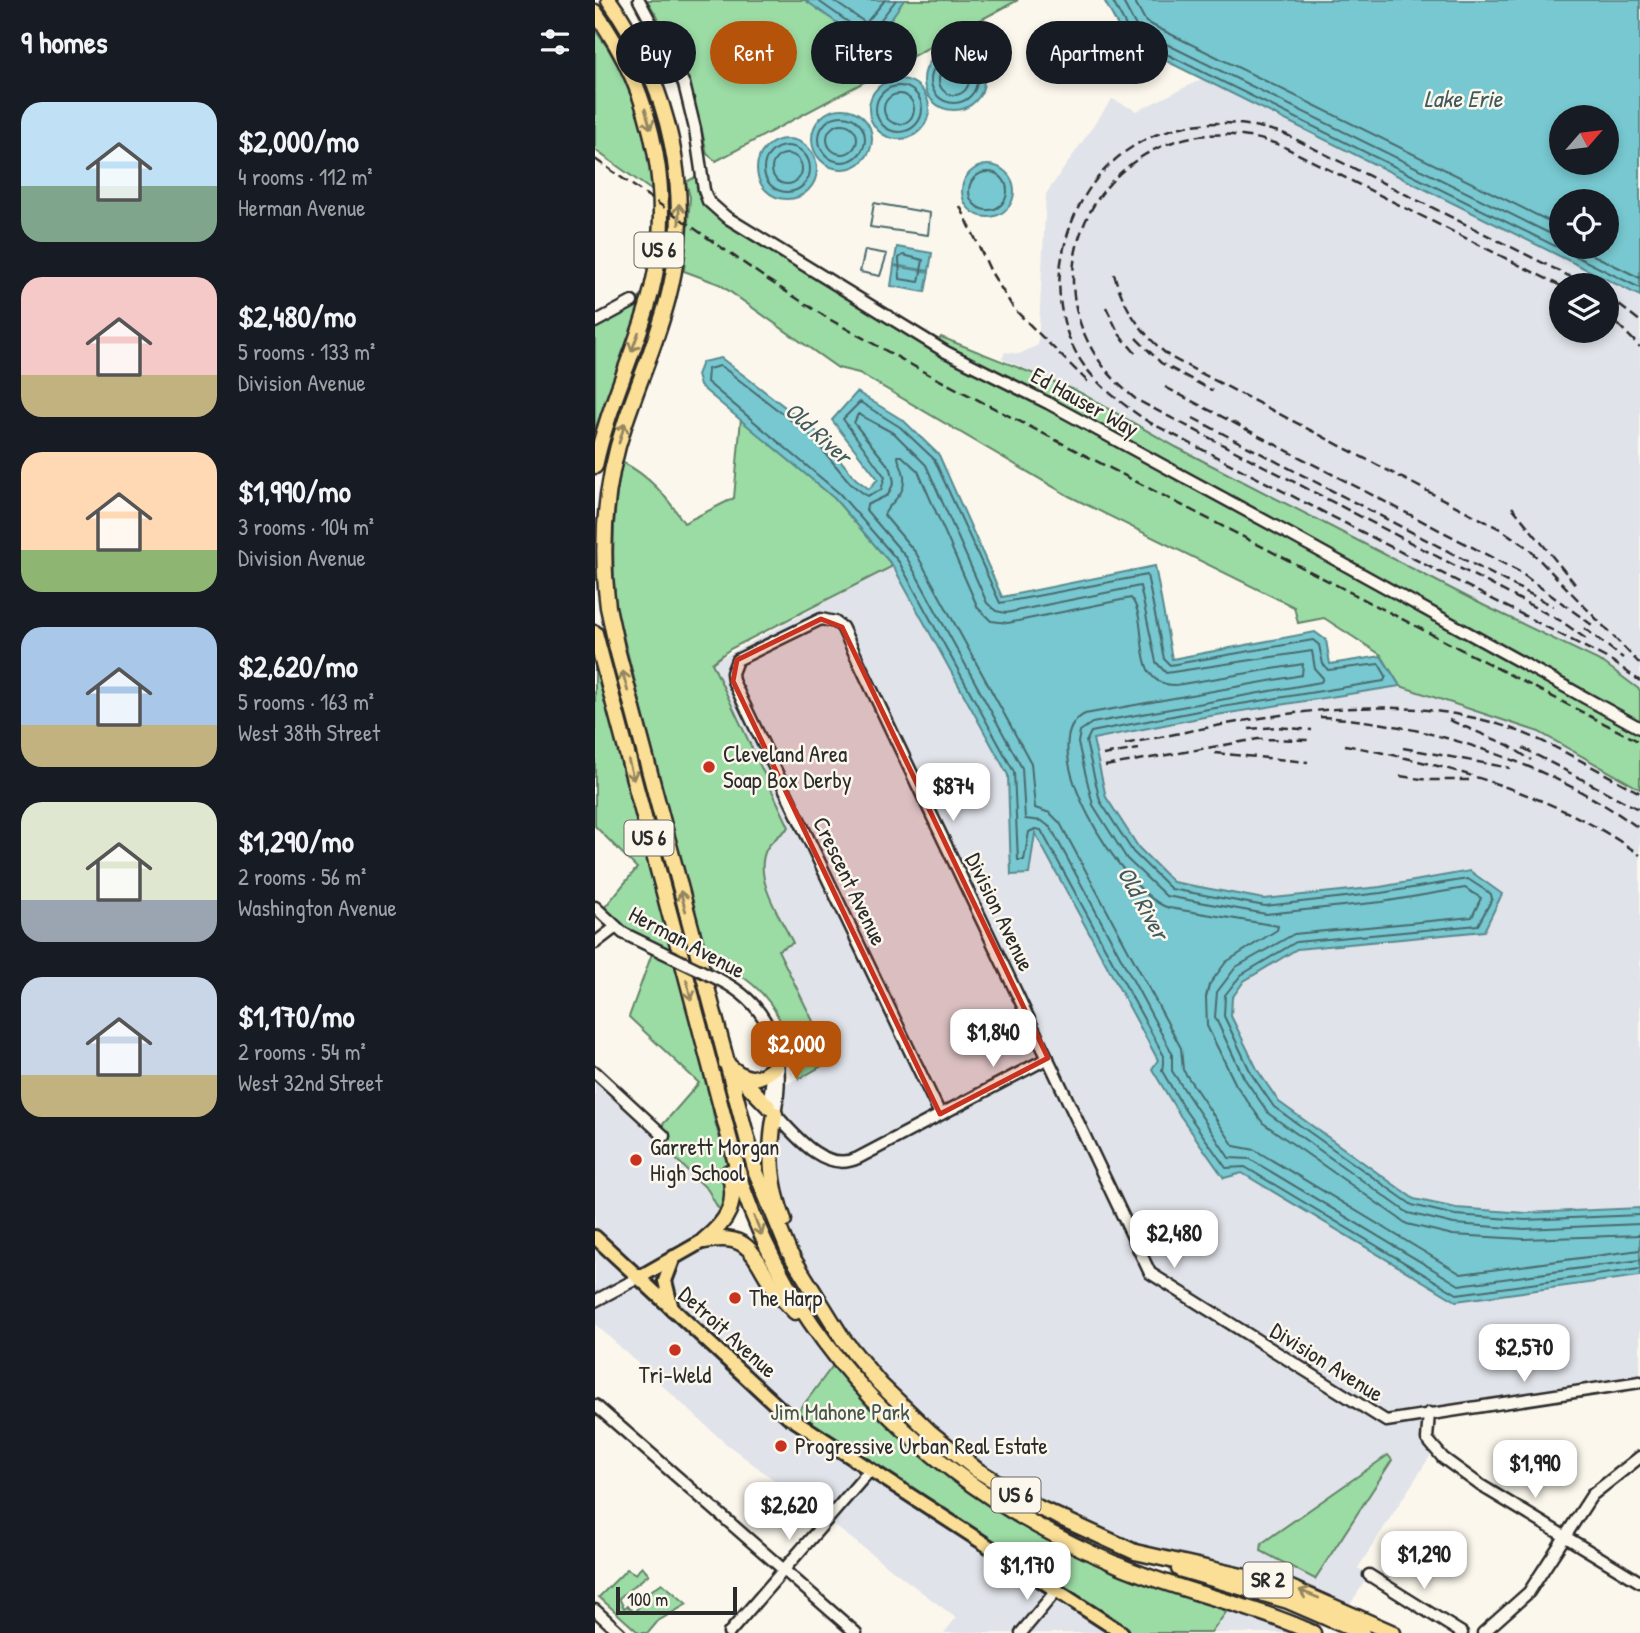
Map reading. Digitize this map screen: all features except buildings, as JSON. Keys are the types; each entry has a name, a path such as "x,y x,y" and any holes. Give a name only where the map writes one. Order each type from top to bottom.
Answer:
{"highway":[{"name":"US 6","path":"608,0 635,42 659,96 674,152 679,211 676,255 668,298 623,429 611,477 604,535 607,593 617,649 726,1062 761,1186 796,1266 843,1339 910,1415 953,1452 1013,1493 1077,1528 1135,1552 1185,1572 1288,1601 1362,1633"},
{"name":"US 6","path":"595,12 625,61 647,114 657,158 661,213 652,291 606,424 595,466"},
{"name":"US 6","path":"595,633 703,1044 752,1212 783,1279 823,1341 880,1410 959,1478 1058,1538 1117,1565 1170,1584 1222,1588 1263,1600 1345,1633"},
{"path":"703,1044 714,1118 734,1194 731,1211 725,1221 703,1241"},
{"path":"726,1062 772,1110 772,1174 787,1227 825,1298 910,1415"},
{"path":"740,1077 760,1078 775,1067"},
{"path":"703,1241 726,1238 748,1247 777,1293 823,1341"},
{"name":"SR 2","path":"1135,1552 1279,1584 1393,1633"},
{"name":"SR 2","path":"1170,1584 1313,1633"}],"main road":[{"name":"Detroit Avenue","path":"595,1237 788,1416 1122,1633"},
{"path":"638,1278 703,1241"},
{"path":"672,1309 666,1281 674,1257"}],"street":[{"name":"Ed Hauser Way","path":"639,0 684,84 708,201 726,217 946,352 1048,403 1640,728"},
{"path":"595,322 632,302"},
{"name":"Division Avenue","path":"734,664 745,656 821,620 835,622 842,627 1150,1273 1387,1421 1429,1413"},
{"name":"Crescent Avenue","path":"734,664 733,681 940,1114"},
{"name":"Herman Avenue","path":"595,907 615,927 720,980 754,1005 768,1026 781,1075 772,1110"},
{"path":"595,943 615,927"},
{"name":"Herman Avenue","path":"772,1110 776,1050"},
{"path":"772,1110 816,1154 844,1163 862,1157 1048,1058"},
{"path":"595,1072 664,1136"},
{"path":"595,1301 638,1278"},
{"path":"1640,1382 1429,1413 1427,1439 1443,1458 1480,1485 1640,1583"},
{"path":"595,1405 856,1633"},
{"path":"1483,1633 1529,1592 1592,1495 1640,1457"},
{"path":"729,1633 871,1469"},
{"path":"1369,1575 1462,1633"},
{"path":"1021,1633 1056,1591"},
{"path":"595,1610 620,1633"}],"highlighted area":[{"path":"821,619 842,627 1048,1058 940,1114 733,681 737,660"}],"shaded area":[{"path":"1202,79 1549,251 1549,259 1565,259 1594,273 1549,273 1549,343 1619,343 1619,286 1640,296 1640,690 1604,663 1485,606 1176,447 1077,391 1002,359 1005,352 1019,354 1038,345 1046,194 1112,99 1137,111"},
{"path":"893,566 1008,775 1011,875 1035,832 1158,1060 1153,1069 1179,1114 1224,1177 1242,1173 1456,1301 1640,1276 1640,1382 1429,1413 1427,1425 1434,1450 1358,1568 1369,1575 1346,1611 1135,1552 1039,1508 910,1414 841,1322 790,1234 773,1183 780,1088 832,1059 778,950 792,942 767,889 762,867 766,850 771,844 712,663"},
{"path":"1400,686 1539,732 1640,789 1640,1208 1526,1213 1456,1208 1414,1199 1279,1102 1258,1071 1231,1016 1232,998 1244,981 1297,949 1333,947 1470,871 1380,887 1264,899 1173,882 1139,848 1106,797 1093,739 1204,717"},
{"path":"595,1072 664,1136 658,1143 708,1190 718,1208 731,1211 714,1232 734,1240 837,1360 793,1418 1122,1633 944,1633 956,1618 724,1442 595,1324"},
{"path":"1232,1604 1313,1633 1211,1633"}],"green space":[{"path":"647,0 1018,0 979,21 931,21 931,46 917,54 917,21 811,21 811,84 860,84 716,161 707,154 688,84 696,84 696,21 660,21"},
{"path":"595,30 616,62 616,84 628,84 637,105 648,148 651,190 595,150"},
{"path":"697,176 703,200 718,217 892,323 897,315 939,340 941,337 1077,391 1176,447 1485,606 1604,663 1640,690 1640,789 1539,732 1400,686 1381,655 1324,618 1298,623 1294,607 1069,496 859,373 838,368 719,284 684,271 690,197 686,182"},
{"path":"652,291 595,466 595,322"},
{"name":"Cleveland Area Soap Box Derby","path":"741,418 834,498 893,566 730,649 712,663 789,827 766,850 763,873 770,898 793,943 778,950 832,1060 799,1079 786,1035 770,1003 745,978 705,955 616,608 613,535 622,462 657,488 684,523 734,498"},
{"path":"595,633 703,1044 714,1118 732,1181 731,1211 718,1208 708,1190 658,1142 664,1136 658,1130 699,1083 629,1017 654,948 600,913 637,868 595,826"},
{"name":"Jim Mahone Park","path":"837,1360 870,1399 1046,1532 1232,1604 1211,1633 1122,1633 793,1419"},
{"path":"1388,1455 1392,1460 1315,1579 1261,1551 1262,1543"},
{"path":"642,1566 649,1574 619,1598 624,1608 627,1606 634,1612 639,1607 636,1603 638,1600 662,1583 687,1604 658,1621 648,1633 639,1633 599,1597 627,1569 636,1574"}],"water":[{"path":"805,0 904,0 889,21 834,21"},
{"name":"Lake Erie","path":"1104,0 1640,0 1640,296 1619,286 1619,273 1594,273 1565,259 1619,259 1619,189 1549,189 1549,251 1168,62 1168,21 1115,21"},
{"path":"931,61 931,84 984,84 979,97 960,110 948,110 937,105 924,86 924,74"},
{"path":"882,84 916,84 929,103 929,115 924,126 905,139 893,139 882,134 869,115 871,97"},
{"path":"836,109 848,109 867,122 872,139 870,151 859,164 848,169 836,169 817,156 812,145 812,133 825,114"},
{"path":"781,139 793,139 812,152 817,169 815,181 804,194 793,199 781,199 762,186 757,175 757,163 770,144"},
{"path":"988,165 998,167 1006,173 1012,181 1012,201 1006,209 998,215 988,217 978,215 970,209 964,201 962,191 964,181 970,173 978,167"},
{"path":"897,247 932,253 929,271 894,265"},
{"path":"894,266 929,272 925,292 891,286"},
{"name":"Old River","path":"721,358 815,430 856,479 869,489 878,479 832,420 857,392 904,421 939,455 1002,597 1155,566 1172,659 1315,632 1326,640 1330,664 1381,656 1400,686 1204,717 1093,739 1106,797 1139,848 1173,882 1264,899 1380,887 1470,871 1502,894 1484,931 1297,949 1244,981 1232,998 1231,1016 1258,1071 1279,1102 1414,1199 1456,1208 1526,1213 1640,1208 1640,1276 1456,1301 1242,1173 1224,1178 1179,1114 1152,1069 1158,1060 1035,833 1029,874 1011,875 1008,775 893,566 834,498 700,386 697,375 702,362"}],"railway":[{"path":"1563,273 1285,134 1246,125 1209,123 1174,129 1142,141 1114,160 1091,186 1073,218 1062,257 1059,285 1065,326 1083,364 1104,388 1147,421 1612,661 1640,681"},
{"path":"1549,280 1280,145 1219,135 1166,144 1123,171 1091,209 1075,255 1076,305 1095,355 1137,400 1561,621 1589,641"},
{"path":"595,159 768,280 829,319 926,373 1640,742"},
{"path":"960,206 991,272 1014,309 1089,383"},
{"path":"1114,274 1135,320 1170,357 1502,530 1528,548 1640,664"},
{"path":"1619,305 1640,321"},
{"path":"1106,307 1119,334 1138,356"},
{"path":"1619,325 1640,347"},
{"path":"1136,338 1161,363 1213,391"},
{"path":"1165,387 1518,571 1592,625"},
{"path":"1193,418 1553,606"},
{"path":"1512,507 1575,584"},
{"path":"1584,628 1623,658"},
{"path":"1125,744 1305,712 1351,708 1442,712 1487,721 1527,734 1640,793"},
{"path":"1320,717 1403,728 1487,751 1568,785 1640,829"},
{"path":"1449,720 1508,745 1531,760"},
{"path":"1249,729 1276,727 1312,730"},
{"path":"1105,766 1258,739 1311,740"},
{"path":"1345,745 1460,772 1537,799 1608,834 1640,855"},
{"path":"1403,748 1510,768"},
{"path":"1523,748 1640,810"},
{"path":"1103,755 1139,749"},
{"path":"1215,753 1308,762"},
{"path":"1400,776 1428,780 1469,780"}],"place":[{"name":"Cleveland Area Soap Box Derby","path":"709,767"},
{"name":"Garrett Morgan High School","path":"636,1160"},
{"name":"The Harp","path":"735,1298"},
{"name":"Tri-Weld","path":"675,1350"},
{"name":"Progressive Urban Real Estate","path":"781,1446"}]}
